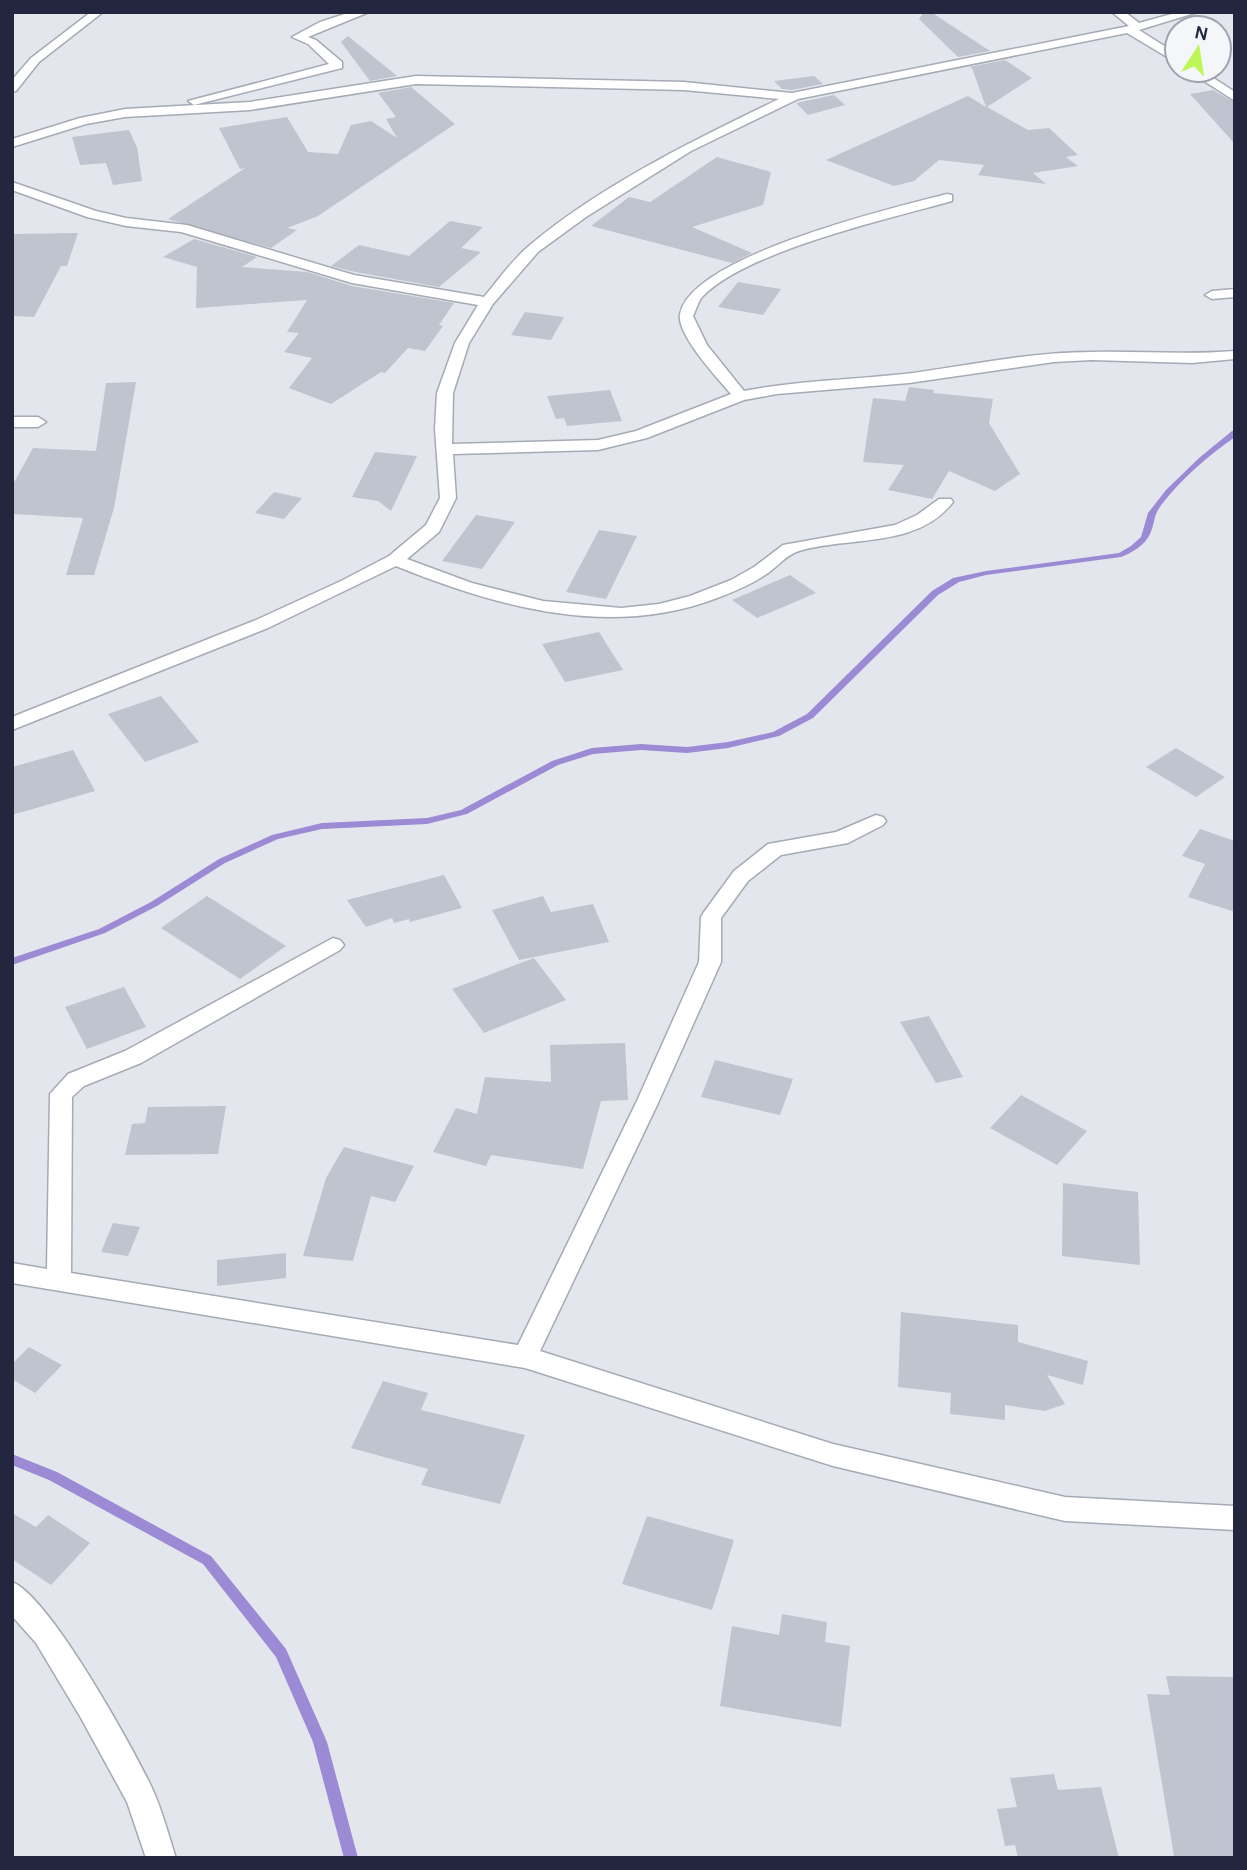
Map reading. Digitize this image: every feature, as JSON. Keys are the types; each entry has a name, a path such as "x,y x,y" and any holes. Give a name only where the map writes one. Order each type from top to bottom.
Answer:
{"street":[{"path":"12,88 35,60 98,12"},
{"path":"175,108 338,65 312,42 298,37 324,24 363,12"},
{"path":"1117,12 1163,50"},
{"path":"12,724 262,624 395,559 433,528 448,498 443,429 445,393 462,343 487,302 533,249 581,214 687,148 794,96 1134,28 1193,12"},
{"path":"12,143 84,121 125,113 175,108 250,106 416,80 672,85 794,96"},
{"path":"1215,84 1235,97"},
{"path":"12,186 92,214 126,222 182,228 352,279 487,302"},
{"path":"740,396 691,332 686,316 689,303 735,266 781,247 947,198"},
{"path":"1212,295 1235,293"},
{"path":"446,449 598,445 641,435 740,396 777,389 909,378 1054,358 1092,356 1192,359 1235,355"},
{"path":"12,422 38,422"},
{"path":"395,559 445,581 562,609 612,612 655,610 697,600 760,571 776,555 793,547 906,526 915,523 945,502"},
{"path":"525,1357 647,1103 710,962 711,917 741,876 775,849 841,838 876,821"},
{"path":"59,1280 61,1094 76,1080 134,1056 333,945"},
{"path":"12,1273 525,1357 833,1455 1065,1509 1235,1518"},
{"path":"12,1595 46,1634 91,1708 140,1796 161,1858"}],"building":[{"path":"924,12 931,12 990,51 958,57 919,19"},
{"path":"348,36 397,76 370,81 341,42"},
{"path":"1005,60 1032,78 987,107 1028,130 1049,128 1078,155 1066,157 1078,166 1033,173 1046,184 978,175 984,165 939,160 914,181 894,186 826,160 968,96 986,107 972,68 969,67"},
{"path":"814,76 823,84 792,90 782,89 774,81"},
{"path":"411,87 455,124 318,216 287,228 297,230 271,248 168,219 245,168 240,169 219,128 287,117 308,152 338,154 351,125 371,121 397,138 386,119 396,117 378,93"},
{"path":"1213,90 1235,103 1235,144 1190,94"},
{"path":"834,95 845,105 808,115 796,103"},
{"path":"129,130 137,147 142,181 113,185 106,163 80,165 72,137"},
{"path":"717,157 771,172 763,205 692,227 752,253 732,263 591,226 629,197 650,202"},
{"path":"450,221 483,227 461,248 481,252 439,287 331,266 359,245 409,256"},
{"path":"78,233 67,266 61,266 34,317 12,316 12,234"},
{"path":"194,239 257,257 242,267 307,272 352,286 454,303 439,325 443,326 425,351 408,348 385,373 381,372 331,404 289,388 312,358 284,352 299,333 287,332 307,300 196,308 197,267 163,257"},
{"path":"738,282 781,289 763,315 718,307"},
{"path":"525,312 564,317 551,340 511,335"},
{"path":"136,382 114,508 94,575 66,575 83,518 12,514 12,486 33,448 96,451 106,383"},
{"path":"909,387 934,390 933,393 993,399 989,423 1020,474 995,491 949,471 932,499 888,490 904,465 863,462 873,398 905,401"},
{"path":"610,390 622,421 567,426 564,418 556,419 547,396"},
{"path":"375,452 417,456 391,511 378,501 352,497"},
{"path":"274,492 302,498 284,519 255,513"},
{"path":"476,515 515,522 482,569 442,561"},
{"path":"599,530 637,536 606,599 566,592"},
{"path":"790,575 816,593 757,618 732,600"},
{"path":"599,632 623,670 565,682 542,644"},
{"path":"161,696 199,742 145,762 108,714"},
{"path":"1176,748 1225,777 1196,797 1146,767"},
{"path":"73,750 95,791 12,815 12,767"},
{"path":"1200,829 1235,841 1235,912 1188,897 1205,864 1182,856"},
{"path":"444,875 462,908 410,922 409,919 394,923 392,918 366,927 347,900"},
{"path":"207,896 286,946 240,979 161,928"},
{"path":"543,896 551,912 593,904 609,942 519,960 492,910"},
{"path":"534,958 566,1000 484,1033 452,989"},
{"path":"124,987 146,1027 87,1049 65,1007"},
{"path":"929,1016 963,1077 936,1083 900,1022"},
{"path":"625,1043 628,1100 601,1101 583,1169 491,1155 486,1166 433,1152 456,1108 477,1114 485,1077 551,1082 550,1045"},
{"path":"715,1060 793,1079 780,1115 701,1097"},
{"path":"1021,1095 1087,1131 1057,1165 990,1128"},
{"path":"226,1106 218,1154 125,1155 132,1124 145,1123 148,1107"},
{"path":"344,1147 414,1166 395,1202 371,1196 353,1261 303,1256 326,1178"},
{"path":"1063,1183 1138,1192 1140,1265 1062,1256"},
{"path":"113,1223 140,1227 128,1256 101,1252"},
{"path":"286,1253 286,1278 217,1286 217,1260"},
{"path":"901,1312 1018,1325 1018,1342 1088,1361 1083,1385 1047,1375 1065,1404 1045,1411 1005,1405 1005,1420 950,1414 951,1393 898,1387"},
{"path":"29,1347 62,1365 35,1393 12,1379 12,1364"},
{"path":"383,1381 428,1393 421,1410 525,1435 500,1504 421,1485 428,1469 351,1448"},
{"path":"12,1513 36,1527 48,1515 90,1543 51,1585 12,1559"},
{"path":"647,1516 734,1540 712,1610 622,1584"},
{"path":"782,1614 827,1622 825,1642 850,1646 841,1727 720,1706 732,1626 779,1635"},
{"path":"1166,1676 1235,1677 1235,1858 1174,1856 1147,1694 1170,1695"},
{"path":"1054,1774 1058,1790 1101,1787 1119,1858 1018,1858 1015,1845 1005,1846 997,1809 1017,1807 1010,1778"}],"waterway":[{"path":"12,962 102,931 154,904 222,861 275,837 322,826 427,821 464,812 555,763 592,751 641,747 687,750 728,745 776,734 810,716 935,593 956,580 986,573 1121,555 1134,548 1144,538 1152,513 1168,492 1202,459 1235,433"},
{"path":"12,1459 53,1476 207,1560 281,1653 320,1742 351,1858"}]}
